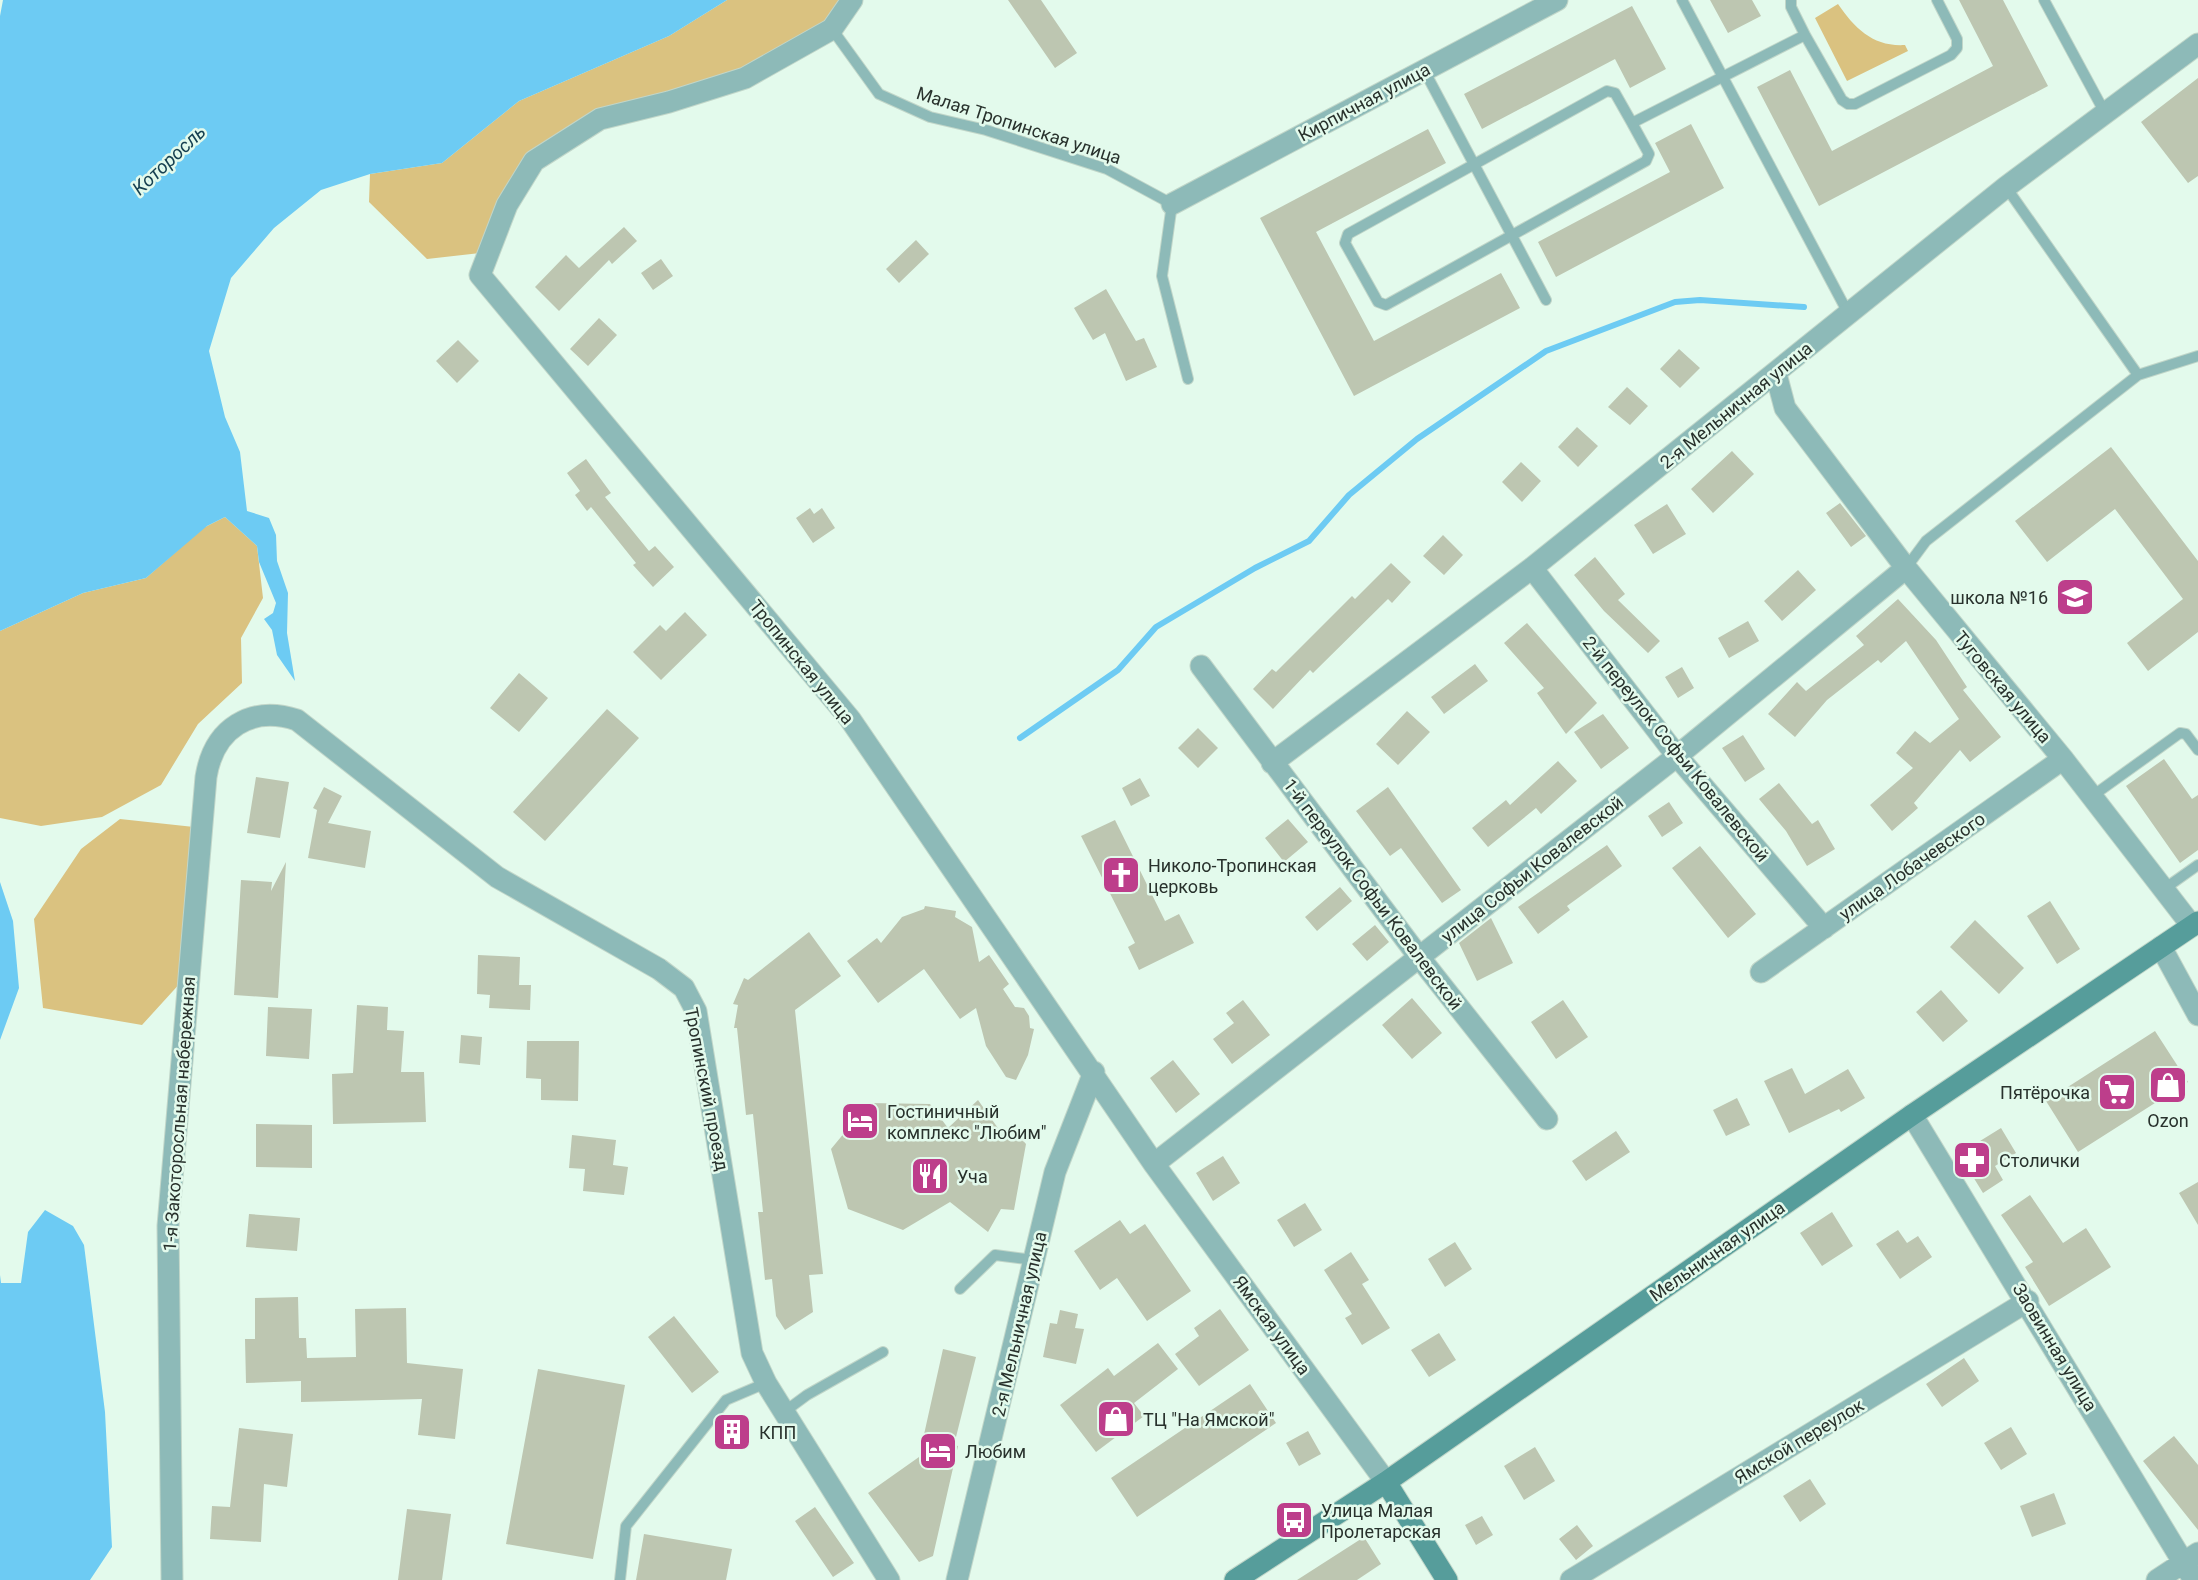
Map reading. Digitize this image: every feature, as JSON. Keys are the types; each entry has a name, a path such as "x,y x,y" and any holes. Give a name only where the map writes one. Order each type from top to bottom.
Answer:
{"street":[{"path":"832,29 852,0"},
{"name":"Кирпичная улица","path":"1172,204 1557,0"},
{"name":"Тропинская улица","path":"832,29 745,78 669,102 600,119 534,161 507,205 480,275 850,719 1094,1072"},
{"name":"2-я Мельничная улица","path":"1272,763 1532,568 2006,187 2198,44"},
{"name":"Туговская улица","path":"1776,374 1785,408 1906,568 2195,924"},
{"name":"2-й переулок Софьи Ковалевской","path":"1532,568 1677,756 1824,928"},
{"name":"улица Софьи Ковалевской","path":"1154,1164 1677,756 1906,568"},
{"name":"1-й переулок Софьи Ковалевской","path":"1201,666 1419,957 1548,1119"},
{"name":"1-я Закоторосльная набережная","path":"172,1580 168,1226 206,777 215,746 229,730 258,715 277,713 297,720"},
{"name":"Тропинский проезд","path":"297,720 497,877 659,970 684,988 696,1011 752,1353 766,1383 889,1580"},
{"name":"улица Лобачевского","path":"1761,972 2063,759"},
{"name":"Мельничная улица","path":"1235,1580 1386,1482 1912,1115 2195,924"},
{"path":"2161,947 2198,1015"},
{"name":"2-я Мельничная улица","path":"957,1580 1055,1171 1094,1072"},
{"name":"Ямская улица","path":"1094,1072 1154,1164 1386,1482 1447,1580"},
{"name":"Заовинная улица","path":"1912,1115 2191,1557 2194,1580"},
{"name":"Ямской переулок","path":"1571,1580 2028,1301"},
{"path":"2157,1580 2191,1557"}],"lane":[{"path":"1682,0 1848,313"},
{"path":"1791,0 1791,7 1805,35 1842,100 1848,104 1855,104 1951,55 1958,48 1957,39 1937,0"},
{"path":"2044,0 2105,114"},
{"name":"Малая Тропинская улица","path":"832,29 879,94 930,117 986,130 1107,169 1172,204"},
{"path":"1632,123 1805,35"},
{"path":"1424,70 1546,300"},
{"path":"1607,91 1615,93 1632,123 1649,154 1646,161 1386,305 1378,302 1345,243 1349,234 1607,91"},
{"path":"2006,187 2138,375"},
{"path":"1172,204 1162,276 1188,379"},
{"path":"1906,568 1926,541 2138,375 2198,356"},
{"path":"2091,797 2180,733 2186,734 2198,750"},
{"path":"2164,889 2198,865"},
{"path":"960,1289 995,1255 1034,1260"},
{"path":"784,1412 807,1395 883,1352"},
{"path":"620,1580 626,1525 726,1400 766,1383"}],"shaded area":[{"path":"727,0 852,0 778,60 600,119 535,161 489,252 427,259 369,202 370,174 442,163 519,101 669,36"},
{"path":"1838,4 1866,35 1884,43 1905,45 1908,51 1847,81 1815,18"},
{"path":"225,517 257,546 263,598 241,638 242,683 198,724 161,785 102,817 41,826 0,818 0,631 83,593 146,578 203,528"},
{"path":"120,819 194,827 183,980 142,1025 43,1008 34,919 81,849"}],"water":[{"name":"Которосль","path":"3,0 727,0 669,36 519,101 442,163 370,174 321,190 274,228 231,278 209,351 225,417 240,452 247,511 269,518 276,535 277,561 288,593 287,633 295,681 277,655 272,630 264,619 273,613 276,603 259,562 257,546 225,517 207,526 146,578 83,593 0,631 0,16"},
{"path":"0,882 13,921 19,988 0,1040"},
{"path":"45,1210 73,1226 84,1245 105,1412 112,1547 90,1580 0,1580 0,1275 1,1283 21,1283 28,1232"}],"building":[{"path":"1008,0 1041,0 1077,53 1055,68"},
{"path":"1710,0 1752,0 1761,16 1728,33"},
{"path":"1959,0 2003,0 2048,86 1819,206 1757,87 1790,70 1832,151 1993,66"},
{"path":"1632,6 1666,69 1630,88 1615,59 1482,129 1464,94"},
{"path":"2198,78 2198,176 2188,183 2141,122"},
{"path":"1691,124 1724,188 1556,277 1538,242 1670,172 1655,143"},
{"path":"1428,129 1446,163 1316,232 1374,341 1501,273 1520,308 1354,396 1260,218"},
{"path":"624,227 637,241 612,264 609,260 559,311 535,287 566,255 579,268"},
{"path":"916,240 929,254 899,283 886,269"},
{"path":"661,259 673,276 653,290 641,273"},
{"path":"1106,289 1136,341 1144,338 1157,367 1126,381 1105,333 1093,340 1074,308"},
{"path":"599,318 617,335 588,366 570,349"},
{"path":"458,340 479,361 457,383 436,361"},
{"path":"1679,349 1700,368 1680,388 1660,369"},
{"path":"1627,387 1648,406 1630,425 1608,407"},
{"path":"1577,427 1598,446 1578,467 1558,447"},
{"path":"2111,447 2198,561 2198,632 2148,671 2127,643 2183,599 2115,509 2047,562 2015,521"},
{"path":"1732,451 1754,474 1713,513 1691,489"},
{"path":"586,459 611,493 605,497 649,551 655,546 674,567 653,587 633,565 636,563 591,507 587,511 575,495 580,491 567,473"},
{"path":"1521,462 1541,481 1522,502 1502,482"},
{"path":"1840,503 1866,536 1851,547 1826,513"},
{"path":"1667,504 1686,534 1653,554 1634,525"},
{"path":"810,508 814,514 822,508 835,528 813,543 796,518"},
{"path":"1443,535 1463,555 1444,575 1423,556"},
{"path":"1595,557 1625,594 1618,600 1660,641 1648,653 1604,611 1574,575"},
{"path":"1391,563 1411,582 1392,603 1388,599 1313,673 1310,670 1273,709 1253,689 1272,669 1276,672 1352,596 1355,599"},
{"path":"1798,570 1816,590 1782,621 1764,601"},
{"path":"1898,599 1936,640 1967,687 1963,690 2001,737 1970,762 1960,750 1914,803 1918,808 1892,831 1870,805 1913,768 1896,753 1915,731 1930,743 1959,719 1906,641 1881,663 1878,660 1827,700 1795,737 1768,714 1797,682 1806,691 1864,645 1856,636"},
{"path":"685,612 707,635 661,680 633,652 660,625 666,631"},
{"path":"1748,621 1759,641 1729,658 1718,638"},
{"path":"1527,623 1597,703 1566,734 1537,693 1544,688 1504,643"},
{"path":"1475,664 1488,681 1444,714 1431,697"},
{"path":"1682,667 1694,688 1678,698 1665,677"},
{"path":"519,673 548,698 519,732 490,708"},
{"path":"607,709 639,738 545,841 513,812"},
{"path":"1407,711 1430,732 1398,765 1376,744"},
{"path":"1603,714 1629,748 1601,769 1574,732"},
{"path":"1198,728 1218,748 1198,768 1178,748"},
{"path":"1743,735 1765,769 1745,782 1722,748"},
{"path":"2164,759 2192,799 2198,795 2198,850 2180,863 2126,786"},
{"path":"1558,761 1577,781 1541,814 1536,808 1488,847 1472,828 1506,800 1510,805"},
{"path":"256,777 289,782 280,838 247,833"},
{"path":"1140,778 1150,796 1131,806 1122,788"},
{"path":"1779,783 1812,824 1818,820 1835,849 1807,866 1786,831 1759,799"},
{"path":"324,787 342,796 328,823 371,831 365,868 308,858 317,810 313,808"},
{"path":"1388,787 1461,890 1442,903 1401,848 1390,856 1356,811"},
{"path":"1669,802 1683,823 1662,837 1648,816"},
{"path":"1288,819 1308,842 1284,862 1265,838"},
{"name":"Николо-Тропинская церковь","path":"1115,820 1165,921 1179,914 1194,943 1139,970 1128,947 1135,943 1081,836"},
{"path":"1607,845 1622,866 1567,906 1570,910 1538,934 1518,907"},
{"path":"1700,846 1756,914 1728,938 1672,868"},
{"path":"286,862 278,998 234,995 241,880 272,882 271,891"},
{"path":"1340,887 1352,901 1317,931 1305,917"},
{"path":"2050,901 2080,949 2057,964 2027,916"},
{"path":"925,906 956,911 955,917 972,927 979,962 989,955 1009,984 1003,989 1015,1007 1024,1008 1029,1016 1030,1028 1034,1029 1028,1055 1016,1080 1006,1077 986,1046 976,1008 960,1019 924,969 878,1003 847,961 877,938 881,943 902,917 924,909"},
{"path":"1491,918 1513,963 1477,981 1459,943"},
{"path":"1975,920 2024,968 1999,994 1950,947"},
{"path":"1375,925 1389,942 1367,961 1352,944"},
{"path":"809,932 841,976 795,1010 823,1274 809,1275 813,1312 785,1330 776,1316 772,1279 765,1280 758,1212 763,1212 753,1114 746,1115 737,1028 734,1028 738,1005 733,1004 744,978 748,980"},
{"path":"478,955 520,957 519,985 531,985 530,1010 489,1008 490,995 477,994"},
{"path":"1941,990 1968,1021 1943,1042 1916,1012"},
{"path":"1412,998 1442,1033 1412,1059 1382,1025"},
{"path":"1243,1000 1270,1035 1232,1064 1213,1039 1234,1023 1226,1013"},
{"path":"1563,1000 1588,1037 1556,1059 1531,1022"},
{"path":"357,1005 388,1007 387,1030 404,1031 401,1072 424,1072 426,1122 333,1124 332,1074 353,1073"},
{"path":"268,1007 312,1009 309,1059 266,1056"},
{"name":"Пятёрочка","path":"2155,1031 2188,1082 2078,1152 2046,1101"},
{"path":"461,1035 482,1037 480,1065 459,1063"},
{"path":"527,1041 579,1041 578,1101 541,1100 541,1079 526,1078"},
{"path":"1173,1060 1200,1094 1176,1113 1150,1078"},
{"path":"1792,1068 1805,1094 1848,1069 1865,1098 1841,1112 1839,1109 1789,1133 1764,1081"},
{"path":"1737,1098 1750,1125 1726,1136 1713,1110"},
{"name":"Уча","path":"978,1100 1005,1138 1017,1134 1026,1144 1014,1210 1001,1209 988,1232 950,1202 903,1230 848,1209 831,1149 869,1103 930,1104 948,1128"},
{"path":"256,1124 312,1125 312,1168 256,1167"},
{"path":"2001,1128 2016,1153 1995,1166 2003,1180 1983,1193 1959,1154"},
{"path":"1616,1131 1630,1152 1586,1181 1572,1161"},
{"path":"572,1135 616,1140 613,1165 628,1167 624,1195 583,1191 585,1169 569,1168"},
{"path":"1223,1156 1240,1183 1213,1201 1196,1173"},
{"path":"2198,1182 2198,1225 2179,1193"},
{"path":"2030,1195 2063,1243 2086,1228 2111,1267 2049,1306 2025,1267 2033,1262 2001,1215"},
{"path":"1305,1203 1322,1230 1294,1247 1277,1220"},
{"path":"1832,1212 1853,1246 1822,1266 1800,1233"},
{"path":"249,1214 300,1218 297,1251 246,1247"},
{"path":"1120,1220 1130,1234 1145,1224 1191,1291 1147,1321 1117,1278 1100,1290 1074,1251"},
{"path":"1898,1230 1907,1243 1918,1236 1932,1257 1900,1279 1876,1244"},
{"path":"1455,1242 1472,1269 1445,1287 1428,1259"},
{"path":"1351,1252 1369,1280 1362,1284 1390,1328 1362,1345 1345,1318 1352,1314 1324,1270"},
{"path":"298,1297 299,1338 306,1338 307,1358 356,1357 355,1309 406,1308 407,1363 463,1369 455,1439 418,1435 422,1399 301,1402 301,1381 246,1383 245,1339 255,1339 255,1298"},
{"path":"1220,1309 1249,1350 1199,1386 1175,1354 1199,1336 1194,1328"},
{"path":"1060,1310 1078,1314 1075,1328 1084,1329 1076,1364 1043,1357 1050,1323 1057,1324"},
{"path":"674,1316 719,1372 692,1393 648,1337"},
{"path":"1439,1333 1456,1360 1429,1377 1411,1350"},
{"path":"1158,1343 1178,1369 1134,1403 1144,1416 1096,1452 1060,1405 1108,1368 1114,1376"},
{"name":"Любим","path":"943,1349 976,1357 954,1445 958,1446 933,1556 919,1562 868,1493 919,1457"},
{"path":"1964,1358 1979,1381 1942,1407 1926,1384"},
{"path":"538,1369 625,1385 593,1559 506,1544"},
{"path":"1250,1384 1276,1423 1137,1517 1111,1478"},
{"name":"КПП","path":"734,1417 747,1433 731,1447 718,1431"},
{"path":"2011,1427 2027,1454 2001,1470 1984,1443"},
{"path":"239,1428 293,1434 287,1487 264,1484 261,1542 210,1539 212,1506 230,1507"},
{"path":"1308,1431 1321,1454 1299,1466 1286,1443"},
{"path":"2174,1436 2198,1465 2198,1530 2143,1461"},
{"path":"1535,1447 1555,1481 1524,1500 1504,1466"},
{"path":"1810,1479 1826,1504 1800,1522 1783,1496"},
{"path":"2054,1493 2066,1524 2032,1537 2020,1506"},
{"path":"815,1507 854,1563 833,1577 795,1521"},
{"path":"407,1509 451,1514 442,1580 398,1580"},
{"path":"1482,1516 1493,1535 1476,1545 1465,1525"},
{"path":"1577,1525 1593,1546 1576,1560 1559,1539"},
{"path":"644,1534 732,1549 726,1580 636,1580"},
{"path":"1364,1537 1381,1564 1357,1580 1297,1580"}],"waterway":[{"path":"1020,738 1118,670 1156,627 1255,568 1309,541 1349,495 1417,439 1546,351 1675,302 1700,300 1804,307"}],"place":[{"name":"школа №16","path":"2075,597"},
{"name":"Николо-Тропинская церковь","path":"1121,875"},
{"name":"Ozon","path":"2168,1085"},
{"name":"Пятёрочка","path":"2117,1092"},
{"name":"Гостиничный комплекс \"Любим\"","path":"860,1121"},
{"name":"Столички","path":"1972,1160"},
{"name":"Уча","path":"930,1176"},
{"name":"ТЦ \"На Ямской\"","path":"1116,1419"},
{"name":"КПП","path":"732,1432"},
{"name":"Любим","path":"938,1451"},
{"name":"Улица Малая Пролетарская","path":"1294,1520"}]}
